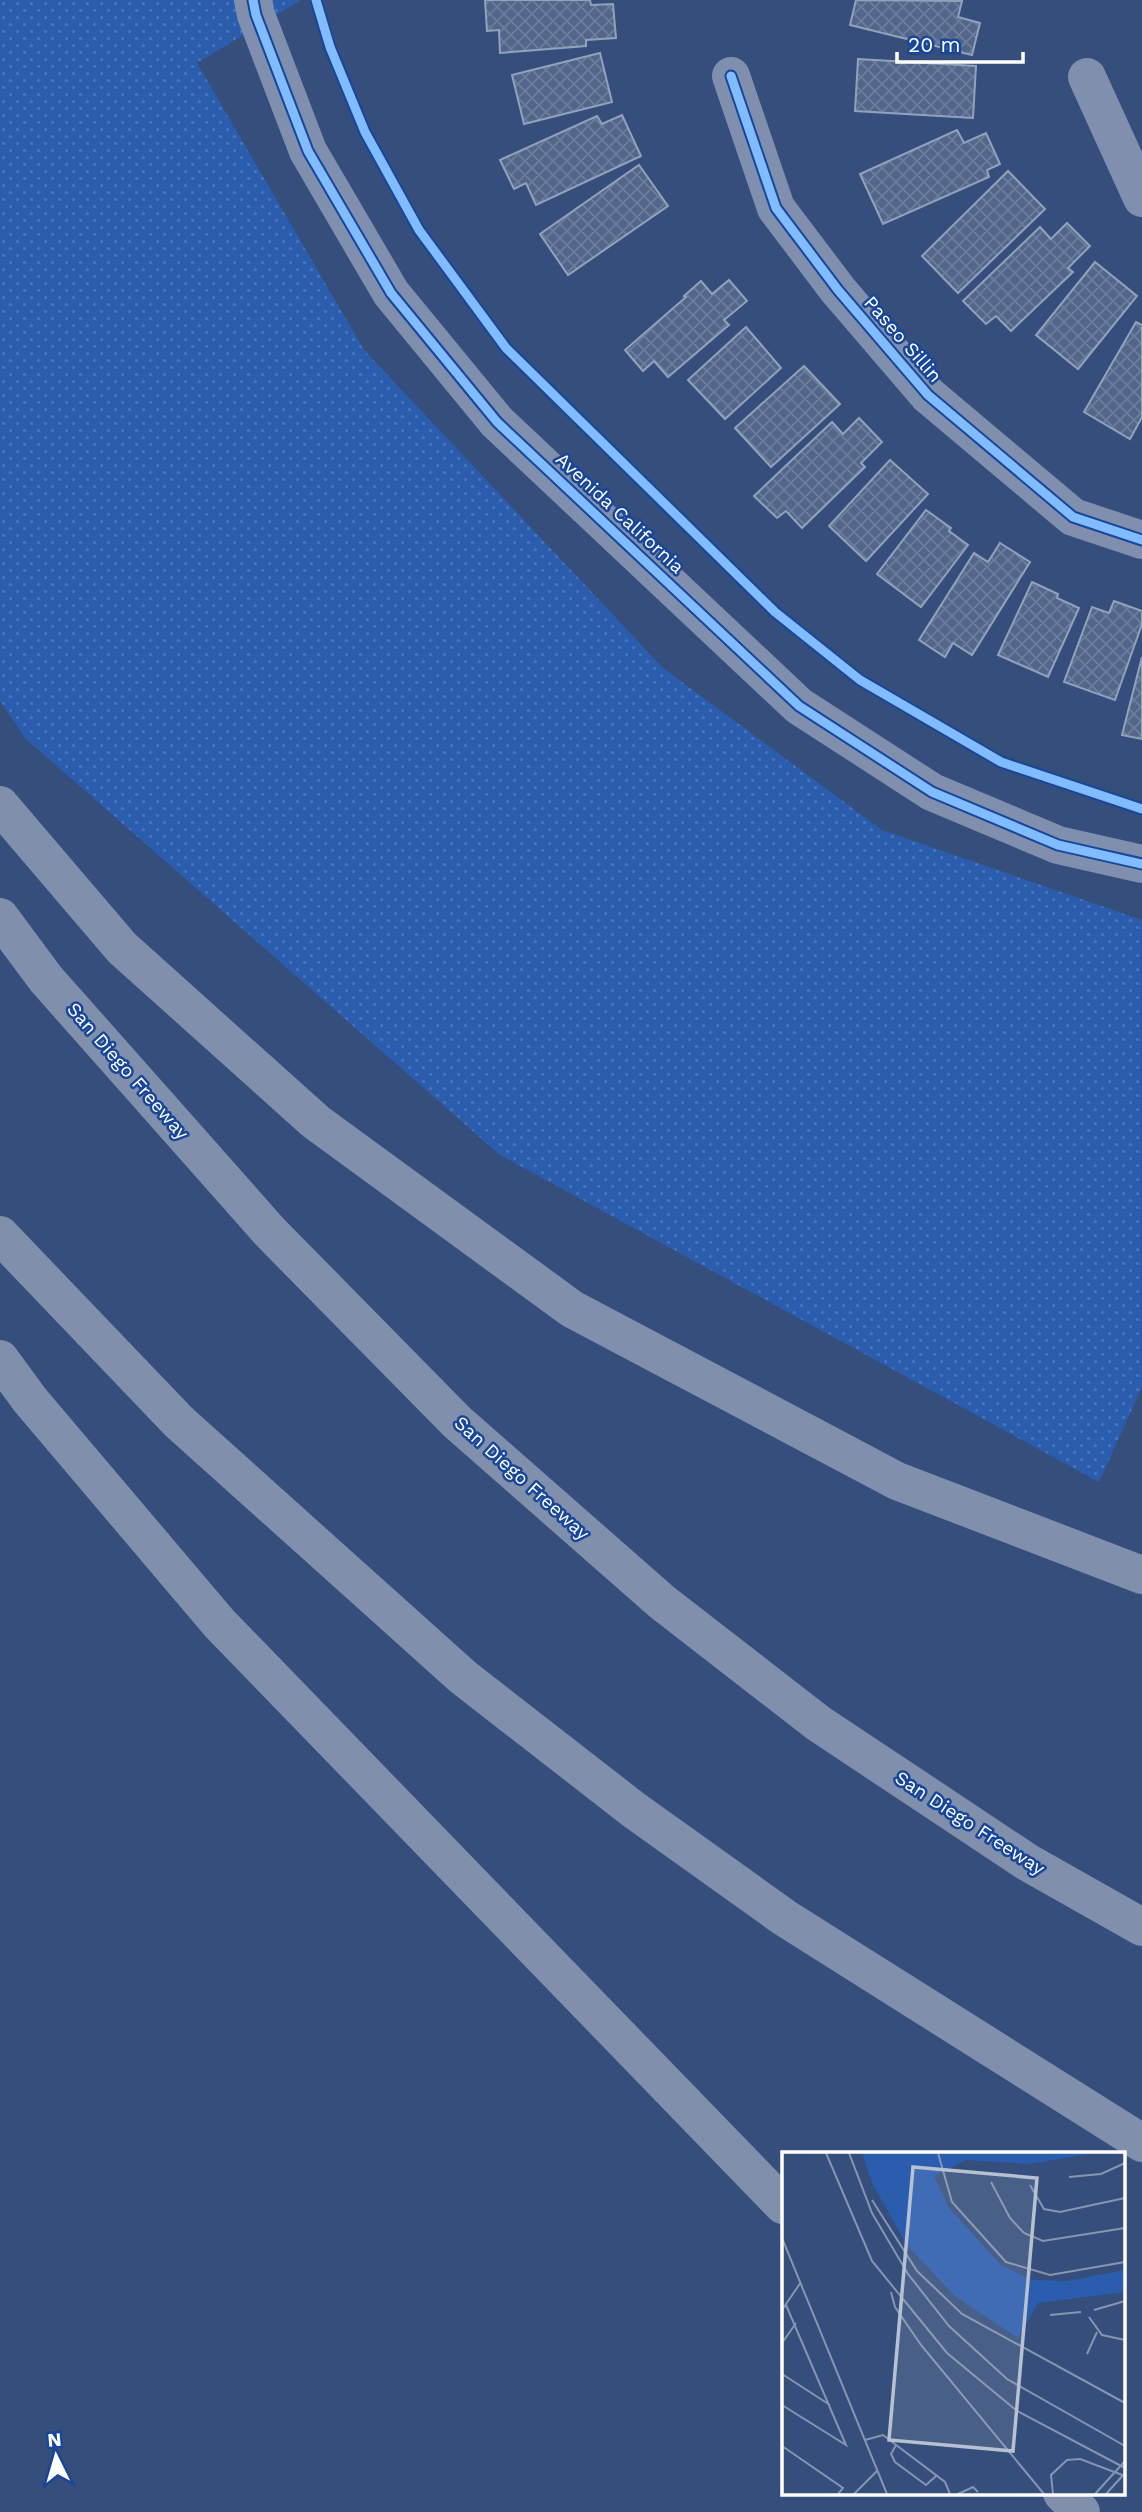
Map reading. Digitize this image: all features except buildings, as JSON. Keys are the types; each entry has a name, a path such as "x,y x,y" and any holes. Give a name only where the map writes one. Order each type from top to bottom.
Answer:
{"highway":[{"path":"0,805 122,948 316,1122 572,1309 897,1481 1142,1575"},
{"name":"San Diego Freeway","path":"0,917 46,979 270,1232 457,1422 662,1602 818,1723 1027,1862 1142,1927"},
{"path":"0,1235 179,1422 463,1677 634,1810 785,1918 1142,2144"},
{"path":"0,1359 30,1400 219,1623 782,2204"},
{"path":"1063,2494 1080,2512"}],"street":[{"name":"Avenida California","path":"253,0 256,15 308,151 391,293 497,422 799,706 932,792 1058,845 1142,864"},
{"name":"Paseo Sillin","path":"731,76 776,208 838,290 928,395 1073,517 1142,540"},
{"path":"1087,77 1142,198"}],"shaded area":[{"path":"0,0 301,0 197,63 364,350 663,668 882,830 1142,920 1142,1387 1099,1482 500,1155 26,739 0,701"}],"cycle path":[{"path":"253,0 256,15 308,151 391,293 497,422 799,706 932,792 1058,845 1142,864"},
{"path":"316,0 330,47 365,132 419,230 506,348 775,612 860,680 1001,762 1142,809"},
{"path":"731,76 776,208 838,290 928,395 1073,517 1142,540"}]}
